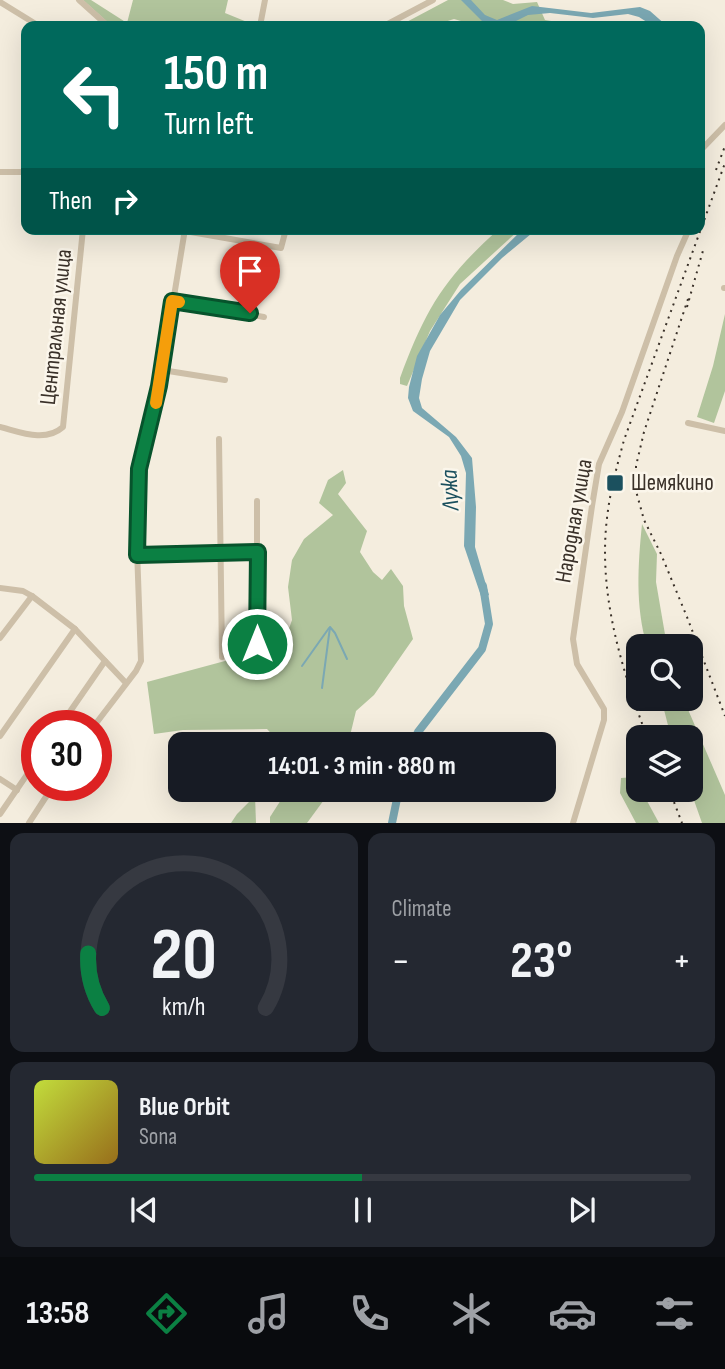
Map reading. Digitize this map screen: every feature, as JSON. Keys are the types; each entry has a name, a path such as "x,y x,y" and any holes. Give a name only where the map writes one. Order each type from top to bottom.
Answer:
{"street":[{"path":"79,0 102,21"},
{"path":"261,21 265,0"},
{"path":"393,21 431,1"},
{"path":"0,2 31,21"},
{"path":"705,146 725,125"},
{"path":"0,172 21,172"},
{"name":"Центральная улица","path":"0,427 30,435 51,435 64,427 82,235"},
{"path":"106,710 136,671 142,653 137,485 162,370 184,235"},
{"path":"210,235 281,248 284,235"},
{"path":"234,240 235,235"},
{"name":"Народная улица","path":"573,823 604,720 604,709 577,664 573,639 582,561 599,464 622,412 672,268 686,235"},
{"path":"172,301 264,317"},
{"path":"162,370 225,380"},
{"path":"688,423 725,430"},
{"path":"219,439 222,657"},
{"path":"257,501 257,644"},
{"path":"137,555 258,552"},
{"path":"0,588 23,591 32,596 75,629 126,683"},
{"path":"0,638 32,596"},
{"path":"0,737 75,629"},
{"path":"71,710 105,661"},
{"path":"0,779 17,790"},
{"path":"0,814 21,784"},
{"path":"29,823 43,801"}],"green space":[{"path":"83,0 91,0 124,21 106,21"},
{"path":"133,0 228,0 225,13 245,21 128,21"},
{"path":"448,0 503,0 513,4 537,2 545,20 551,21 454,19 408,21"},
{"path":"493,235 513,235 460,284 430,331 407,386 400,384 418,333 438,296"},
{"path":"725,314 725,391 714,423 697,417"},
{"path":"343,470 346,483 338,494 367,531 360,552 373,572 382,580 391,569 403,586 404,606 413,639 374,695 356,711 351,732 270,732 267,729 183,730 154,734 147,682 284,643 292,620 288,587 292,560 304,539 333,515 319,503 328,480"},
{"path":"642,524 657,554 656,582 665,634 644,634 638,585"},
{"path":"664,711 689,711 695,725 668,725"},
{"path":"703,744 725,795 725,823 702,823 695,802 703,802"},
{"path":"621,778 626,778 626,802 648,802 659,823 636,823 620,793"},
{"path":"249,802 255,802 256,823 231,823"},
{"path":"280,802 322,802 307,823 270,823 270,817"}],"water":[{"path":"461,0 471,0 485,15 497,20 532,6 591,13 640,7 650,11 661,21 645,21 628,14 593,18 550,13 528,15 516,21 482,21"},
{"path":"517,235 530,235 460,300 430,351 419,398 422,408 456,437 472,458 476,507 475,547 489,595 482,599 464,546 466,473 461,456 449,437 413,411 408,398 417,356 440,315 461,290"}],"waterway":[{"name":"Лужа","path":"418,732 482,649 489,624 483,586"},
{"path":"322,688 330,627 347,659"},
{"path":"302,666 329,628"},
{"name":"Лужа","path":"392,823 396,802"}],"railway":[{"path":"716,170 725,146"},
{"path":"705,218 725,163"},
{"path":"643,725 621,657 609,602 605,546 608,508 624,440 699,235"},
{"path":"687,307 704,247"},
{"path":"688,299 644,432 636,466 636,491 644,520 661,554 725,716"},
{"path":"674,802 682,823"}],"slow traffic":[{"path":"156,403 172,301 179,302"}],"place":[{"name":"Шемякино","path":"615,483"}],"route":[{"path":"250,313 172,301 156,403 139,469 136,521 137,555 258,552 257,644"}]}
